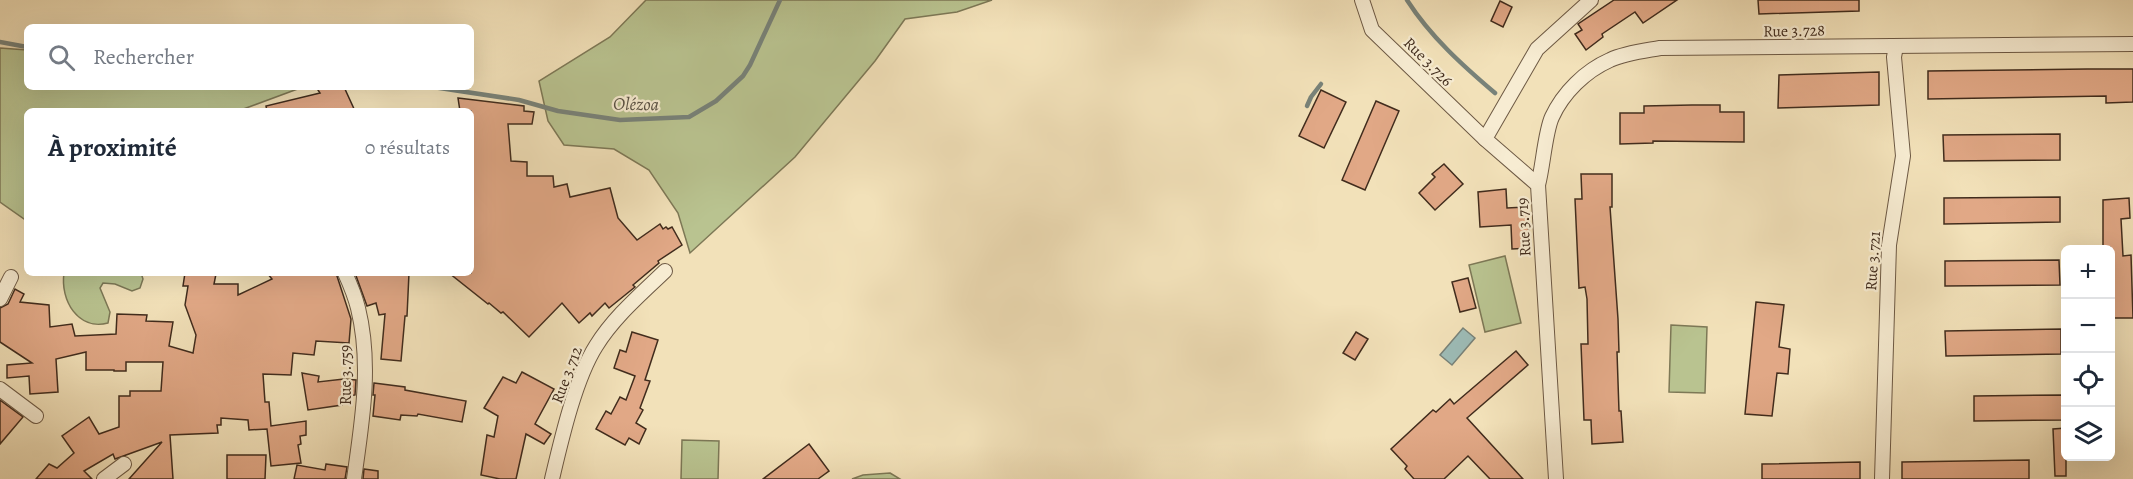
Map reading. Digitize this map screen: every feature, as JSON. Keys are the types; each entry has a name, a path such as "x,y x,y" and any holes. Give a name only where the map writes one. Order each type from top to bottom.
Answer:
{"street":[{"name":"Rue 3.726","path":"1362,0 1372,30 1485,139"},
{"path":"1485,139 1537,49 1591,0"},
{"name":"Rue 3.728","path":"1538,185 1551,119 1567,92 1610,60 1637,52 1660,48 2133,44"},
{"name":"Rue 3.721","path":"1882,479 1889,245 1903,156 1894,57 1896,46"},
{"name":"Rue 3.719","path":"1485,139 1538,185 1556,479"},
{"name":"Rue 3.712","path":"552,479 582,374 594,348 619,315 665,271"},
{"name":"Rue 3.759","path":"346,276 358,307 365,358 364,398 354,479"},
{"path":"0,299 11,278"},
{"path":"0,389 36,416"},
{"path":"104,479 124,464"}],"green space":[{"path":"646,0 992,0 957,12 905,19 875,61 795,157 690,253 678,213 649,170 614,149 564,145 548,121 539,81 610,37"},
{"path":"0,48 24,50 24,90 295,90 246,108 24,108 24,219 0,202"},
{"path":"1505,256 1521,323 1485,332 1469,265"},
{"path":"64,276 142,276 143,279 140,288 132,291 115,284 103,283 100,288 110,312 108,323 97,324 80,318 73,311 68,303"},
{"path":"1671,325 1707,327 1705,393 1669,392"},
{"path":"682,440 719,441 718,479 681,479"},
{"path":"890,473 900,479 852,479 863,475"}],"water":[{"path":"1463,328 1475,338 1452,365 1440,355"}],"building":[{"path":"1614,0 1677,0 1643,23 1635,12 1602,34 1603,37 1586,50 1575,34 1582,30 1578,24"},
{"path":"1758,0 1859,0 1859,11 1759,14"},
{"path":"1500,1 1512,7 1503,27 1491,21"},
{"path":"2133,69 2133,102 2106,103 2106,96 1928,99 1928,71"},
{"path":"1879,72 1879,105 1778,108 1779,75"},
{"path":"318,90 345,90 354,108 266,108 266,106 320,93"},
{"path":"1321,90 1346,102 1324,148 1299,136"},
{"path":"458,98 524,106 524,111 534,112 532,124 508,124 511,161 527,162 527,176 553,176 554,187 567,184 570,197 610,188 618,218 637,240 660,224 663,229 672,227 682,245 658,261 659,263 633,285 635,287 609,308 605,303 592,316 590,313 579,323 562,303 529,337 503,312 501,313 488,304 453,276 474,276 474,108 460,108"},
{"path":"1376,101 1399,111 1365,190 1342,180"},
{"path":"1720,105 1720,112 1744,112 1744,142 1653,141 1653,143 1620,144 1620,113 1644,113 1644,106"},
{"path":"2060,134 2060,160 1944,161 1943,135"},
{"path":"1444,164 1463,184 1435,210 1419,193 1435,177 1432,174"},
{"path":"1581,174 1612,174 1612,207 1610,207 1618,319 1619,411 1621,411 1623,442 1592,444 1591,420 1584,420 1581,344 1588,344 1587,299 1585,287 1579,288 1575,199 1582,199"},
{"path":"1506,189 1507,208 1528,207 1529,248 1512,249 1511,225 1480,227 1478,192"},
{"path":"2060,197 2060,222 1944,224 1944,198"},
{"path":"2129,198 2130,218 2121,219 2123,256 2131,255 2133,318 2115,318 2115,245 2103,245 2103,200"},
{"path":"2059,260 2060,285 1945,286 1945,261"},
{"path":"185,276 216,276 214,284 238,284 238,295 272,279 270,276 337,276 351,319 349,343 316,341 314,355 293,353 291,375 263,374 265,402 269,402 271,426 306,421 306,435 300,436 301,444 298,445 301,463 271,466 267,429 249,430 248,420 221,418 221,425 217,425 218,433 170,435 173,479 129,479 162,442 115,459 113,454 84,471 92,479 36,479 49,464 57,468 74,453 62,436 89,417 99,434 119,427 119,396 130,396 130,391 161,391 163,362 126,362 126,371 114,371 86,370 86,352 56,359 58,392 30,394 29,376 7,378 7,365 32,363 0,342 0,308 8,304 15,289 24,294 20,302 49,305 50,327 72,324 75,336 116,334 117,314 147,315 146,321 173,322 169,346 193,353 196,335 185,305 188,286 183,286"},
{"path":"356,276 409,276 407,316 405,316 401,361 381,359 385,314 379,315 376,303 367,306"},
{"path":"1468,278 1476,308 1460,312 1452,282"},
{"path":"1756,302 1784,305 1779,347 1790,349 1788,374 1777,373 1772,416 1745,414"},
{"path":"2061,329 2061,354 1946,356 1945,331"},
{"path":"632,332 658,340 645,380 650,381 640,408 643,410 636,423 646,429 639,444 629,438 625,445 596,429 606,411 611,414 620,397 626,400 635,376 614,368 620,350 626,352"},
{"path":"1356,332 1368,339 1355,360 1343,353"},
{"path":"1516,351 1528,365 1467,418 1523,479 1490,479 1468,456 1444,479 1414,479 1405,469 1407,466 1391,449 1433,410 1436,412 1450,399 1454,404"},
{"path":"522,372 554,389 535,424 551,434 544,444 526,434 516,479 500,479 481,475 487,435 494,437 498,416 484,408 503,377 516,383"},
{"path":"302,373 319,376 318,382 356,380 355,395 341,398 342,405 308,410"},
{"path":"374,383 405,387 405,390 466,401 462,422 418,414 417,416 401,415 400,420 373,416"},
{"path":"2061,395 2061,420 1974,421 1974,396"},
{"path":"0,400 23,417 0,444"},
{"path":"2061,428 2061,461 2066,461 2066,476 2055,476 2053,429"},
{"path":"809,444 829,471 818,479 763,479"},
{"path":"227,455 266,455 265,479 227,479"},
{"path":"2029,460 2029,479 1902,479 1902,462"},
{"path":"1860,462 1860,479 1762,479 1762,464"},
{"path":"326,464 347,467 345,479 294,479 297,465 325,470"},
{"path":"364,469 378,471 378,479 363,479"}],"waterway":[{"name":"Olézoa","path":"453,90 519,100 558,111 620,120 689,117 716,101 743,76 780,0"},
{"path":"1407,0 1447,50 1495,93"},
{"name":"Olézoa","path":"0,42 24,46"},
{"path":"1307,106 1321,84"}]}
